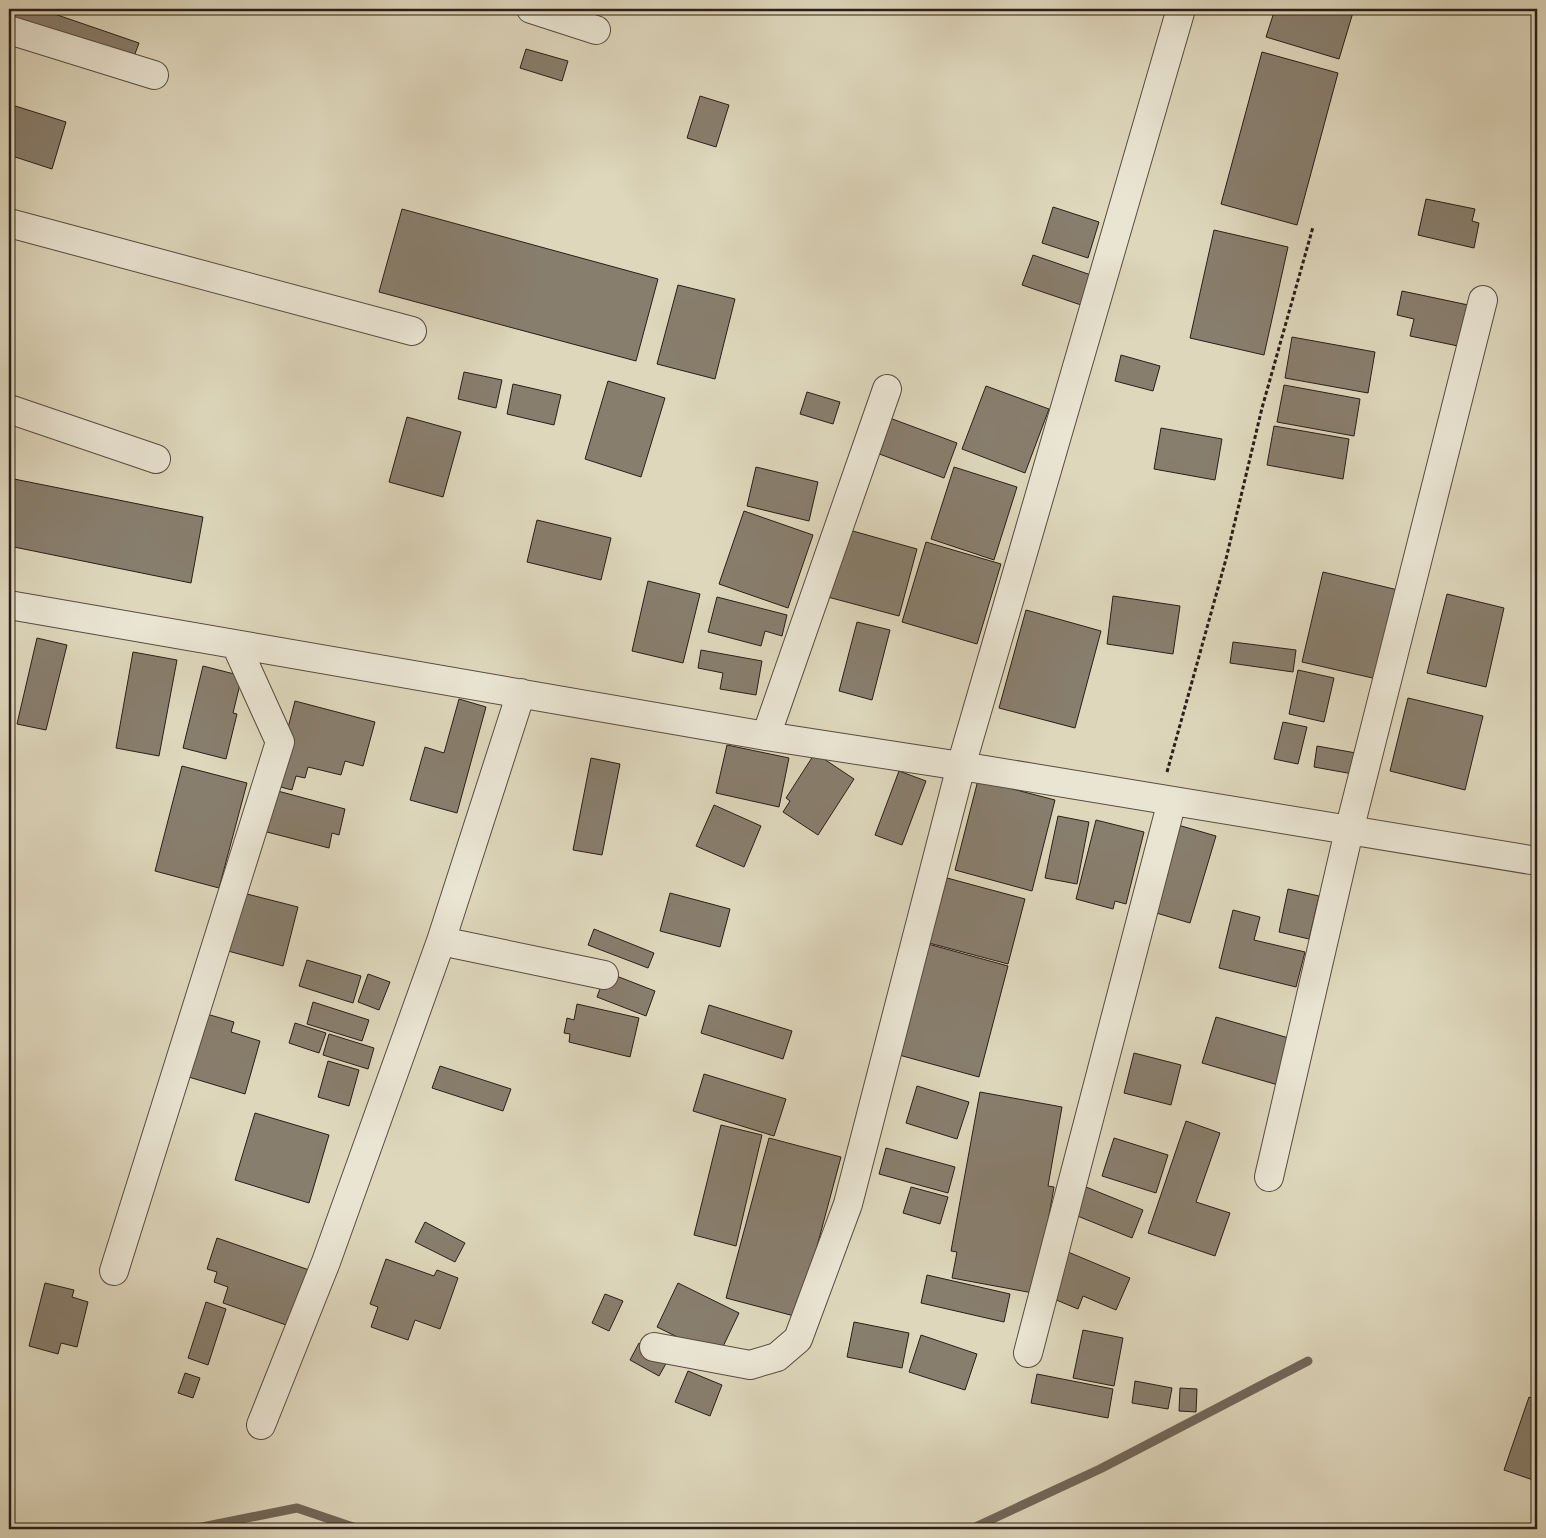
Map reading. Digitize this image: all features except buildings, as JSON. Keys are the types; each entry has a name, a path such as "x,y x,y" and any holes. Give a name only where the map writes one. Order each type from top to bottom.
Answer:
{"street":[{"path":"531,9 596,30"},
{"path":"654,1347 750,1365 777,1357 798,1339 848,1204 961,766 1181,9"},
{"path":"9,30 154,75"},
{"path":"9,223 412,331"},
{"path":"1269,1177 1349,831 1484,300"},
{"path":"766,736 887,389"},
{"path":"9,409 156,460"},
{"path":"9,605 766,736 961,766 1537,861"},
{"path":"114,1271 280,742 236,645"},
{"path":"261,1425 326,1262 441,941 520,693"},
{"path":"1028,1353 1166,800"},
{"path":"441,941 604,975"}],"path":[{"path":"1166,800 1262,408 1313,227"}],"waterway":[{"path":"971,1529 1100,1469 1308,1361"},
{"path":"192,1529 297,1508 359,1529"}]}
